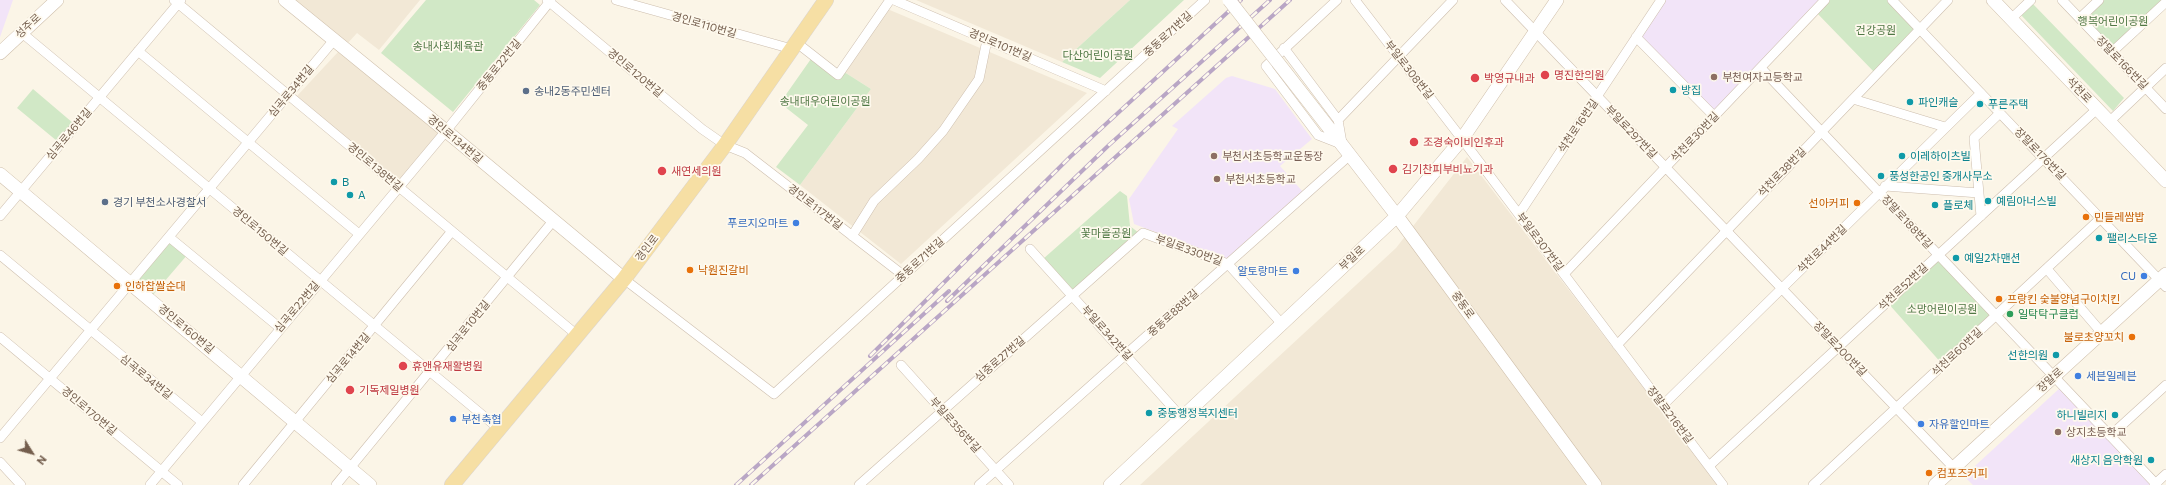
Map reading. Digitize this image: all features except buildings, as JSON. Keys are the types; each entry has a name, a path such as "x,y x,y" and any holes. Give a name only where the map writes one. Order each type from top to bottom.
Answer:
{"main road":[{"name":"경인로","path":"452,485 498,428 624,279 725,145 826,0"}],"street":[{"name":"성주로","path":"0,53 57,0"},
{"name":"경인로134번길","path":"285,0 624,279"},
{"name":"경인로110번길","path":"616,0 794,46"},
{"path":"794,46 838,75 890,0"},
{"name":"경인로101번길","path":"894,0 1106,91"},
{"name":"중동로71번길","path":"624,279 774,394 1205,0"},
{"name":"중동로","path":"1229,0 1333,124 1342,145 1397,216 1595,485"},
{"path":"1338,0 1266,66 1318,135 1342,145"},
{"name":"부일로308번길","path":"1355,0 1462,139"},
{"path":"1284,48 1333,124 1453,0"},
{"name":"부일로297번길","path":"1505,0 1726,231"},
{"name":"부일로","path":"1110,485 1183,419 1397,216 1462,139 1536,33 1557,0"},
{"name":"석천로16번길","path":"1519,214 1661,0"},
{"name":"석천로30번길","path":"1564,274 1825,0"},
{"name":"장말로176번길","path":"1892,0 2101,218 2164,280"},
{"name":"석천로38번길","path":"1617,344 1948,0"},
{"name":"석천로","path":"1993,0 2166,181"},
{"path":"2012,19 2031,0"},
{"name":"장말로166번길","path":"2062,0 2166,109"},
{"path":"2080,18 2099,0"},
{"name":"심곡로46번길","path":"0,216 178,1"},
{"name":"경인로138번길","path":"178,1 576,335"},
{"name":"중동로22번길","path":"446,131 549,1"},
{"name":"경인로120번길","path":"549,1 702,129 725,145"},
{"path":"2112,52 2166,2"},
{"name":"경인로150번길","path":"22,33 498,428"},
{"path":"1636,37 1714,116"},
{"name":"심곡로34번길","path":"0,438 334,40"},
{"path":"852,236 874,201 918,159 948,125 979,79 987,40"},
{"path":"138,51 359,234"},
{"name":"장말로188번길","path":"1761,68 1821,131 1882,189 1938,255 1997,315 2156,485"},
{"path":"2109,122 2166,68"},
{"name":"석천로44번길","path":"1663,405 1981,93"},
{"path":"1853,99 1945,127"},
{"name":"석천로52번길","path":"1709,466 2098,109"},
{"path":"1981,216 1974,138 2000,113"},
{"name":"심곡로22번길","path":"150,485 446,131"},
{"name":"부일로307번길","path":"1462,139 1617,344"},
{"name":"경인로117번길","path":"725,145 745,153 903,275"},
{"name":"중동로88번길","path":"979,485 1350,155"},
{"name":"경인로160번길","path":"0,174 241,375 370,485"},
{"path":"1882,189 1979,193"},
{"name":"석천로60번길","path":"1813,485 2101,218"},
{"name":"심곡로10번길","path":"336,485 553,221"},
{"name":"심곡로14번길","path":"243,485 452,231"},
{"name":"장말로200번길","path":"1726,231 1954,468"},
{"name":"부일로330번길","path":"1142,234 1228,264 1282,324"},
{"name":"심중로27번길","path":"859,485 1142,234"},
{"path":"170,237 280,328"},
{"name":"부일로342번길","path":"1030,248 1183,419"},
{"path":"0,255 90,331"},
{"path":"2047,269 2102,333"},
{"name":"장말로","path":"1935,485 2102,333 2164,280"},
{"name":"심곡로34번길","path":"90,331 202,422"},
{"name":"경인로170번길","path":"0,337 178,485"},
{"name":"장말로216번길","path":"1617,344 1723,485"},
{"name":"부일로356번길","path":"901,365 1009,485"},
{"path":"2110,436 2166,385"},
{"path":"0,462 21,485"},
{"path":"2156,485 2166,474"}],"shaded area":[{"path":"0,0 13,0 0,37"},
{"path":"292,0 420,0 379,50 357,33 347,44"},
{"path":"916,0 1130,0 1062,62"},
{"name":"부천여자고등학교","path":"1661,0 1825,0 1714,116 1636,37"},
{"path":"885,8 1087,93 901,264 800,185 871,89 841,70"},
{"path":"338,52 440,133 398,182 297,96"},
{"name":"부천서초등학교","path":"1232,76 1275,89 1312,139 1280,166 1303,192 1234,255 1226,258 1134,224 1129,199 1178,129 1172,126 1226,78"},
{"path":"1467,157 1718,485 1140,485 1396,248"},
{"name":"상지초등학교","path":"2061,387 2151,485 1973,485 1964,476"}],"green space":[{"name":"송내사회체육관","path":"426,0 534,0 540,5 453,112 381,53"},
{"name":"다산어린이공원","path":"1130,0 1184,0 1100,78 1062,62"},
{"name":"건강공원","path":"1825,0 1892,0 1920,28 1876,74 1815,11"},
{"name":"행복어린이공원","path":"2099,0 2166,0 2112,52 2080,18"},
{"path":"2033,4 2124,98 2113,111 2021,15"},
{"name":"송내대우어린이공원","path":"813,56 838,75 841,70 871,89 800,185 776,167 808,125 780,103"},
{"path":"33,89 73,123 57,141 17,108"},
{"name":"꽃마을공원","path":"1120,191 1127,196 1130,226 1139,233 1072,292 1043,259"},
{"path":"170,240 188,254 152,296 135,281"},
{"name":"소망어린이공원","path":"1938,255 1997,315 1943,365 1887,302"}],"railway":[{"path":"870,356 1070,157 1241,0"},
{"path":"947,301 1109,145 1270,0"},
{"path":"751,485 1290,0"},
{"path":"736,485 949,291"}],"place":[{"name":"명진한의원","path":"1545,75"},
{"name":"부천여자고등학교","path":"1714,77"},
{"name":"박영규내과","path":"1475,78"},
{"name":"방집","path":"1673,90"},
{"name":"송내2동주민센터","path":"526,91"},
{"name":"파인캐슬","path":"1910,102"},
{"name":"푸른주택","path":"1980,104"},
{"name":"조경숙이비인후과","path":"1414,142"},
{"name":"부천서초등학교운동장","path":"1214,156"},
{"name":"이레하이츠빌","path":"1902,156"},
{"name":"김기찬피부비뇨기과","path":"1393,169"},
{"name":"새연세의원","path":"662,171"},
{"name":"풍성한공인 중개사무소","path":"1881,176"},
{"name":"부천서초등학교","path":"1217,179"},
{"name":"B","path":"334,182"},
{"name":"A","path":"350,195"},
{"name":"예림아너스빌","path":"1988,201"},
{"name":"경기 부천소사경찰서","path":"105,202"},
{"name":"선아커피","path":"1857,203"},
{"name":"플로체","path":"1935,205"},
{"name":"민들레쌈밥","path":"2086,217"},
{"name":"푸르지오마트","path":"796,223"},
{"name":"팰리스타운","path":"2099,238"},
{"name":"예일2차맨션","path":"1956,258"},
{"name":"낙원진갈비","path":"690,270"},
{"name":"알토랑마트","path":"1296,271"},
{"name":"CU","path":"2144,276"},
{"name":"인하찹쌀순대","path":"117,286"},
{"name":"프랑킨 숯불양념구이치킨","path":"1999,299"},
{"name":"일탁탁구클럽","path":"2010,314"},
{"name":"불로초양꼬치","path":"2132,337"},
{"name":"선한의원","path":"2056,355"},
{"name":"휴앤유재활병원","path":"403,366"},
{"name":"세븐일레븐","path":"2078,376"},
{"name":"기독제일병원","path":"350,390"},
{"name":"중동행정복지센터","path":"1149,413"},
{"name":"하니빌리지","path":"2115,415"},
{"name":"부천축협","path":"453,419"},
{"name":"자유할인마트","path":"1921,424"},
{"name":"상지초등학교","path":"2058,432"},
{"name":"새상지 음악학원","path":"2151,460"},
{"name":"컴포즈커피","path":"1929,473"}]}
